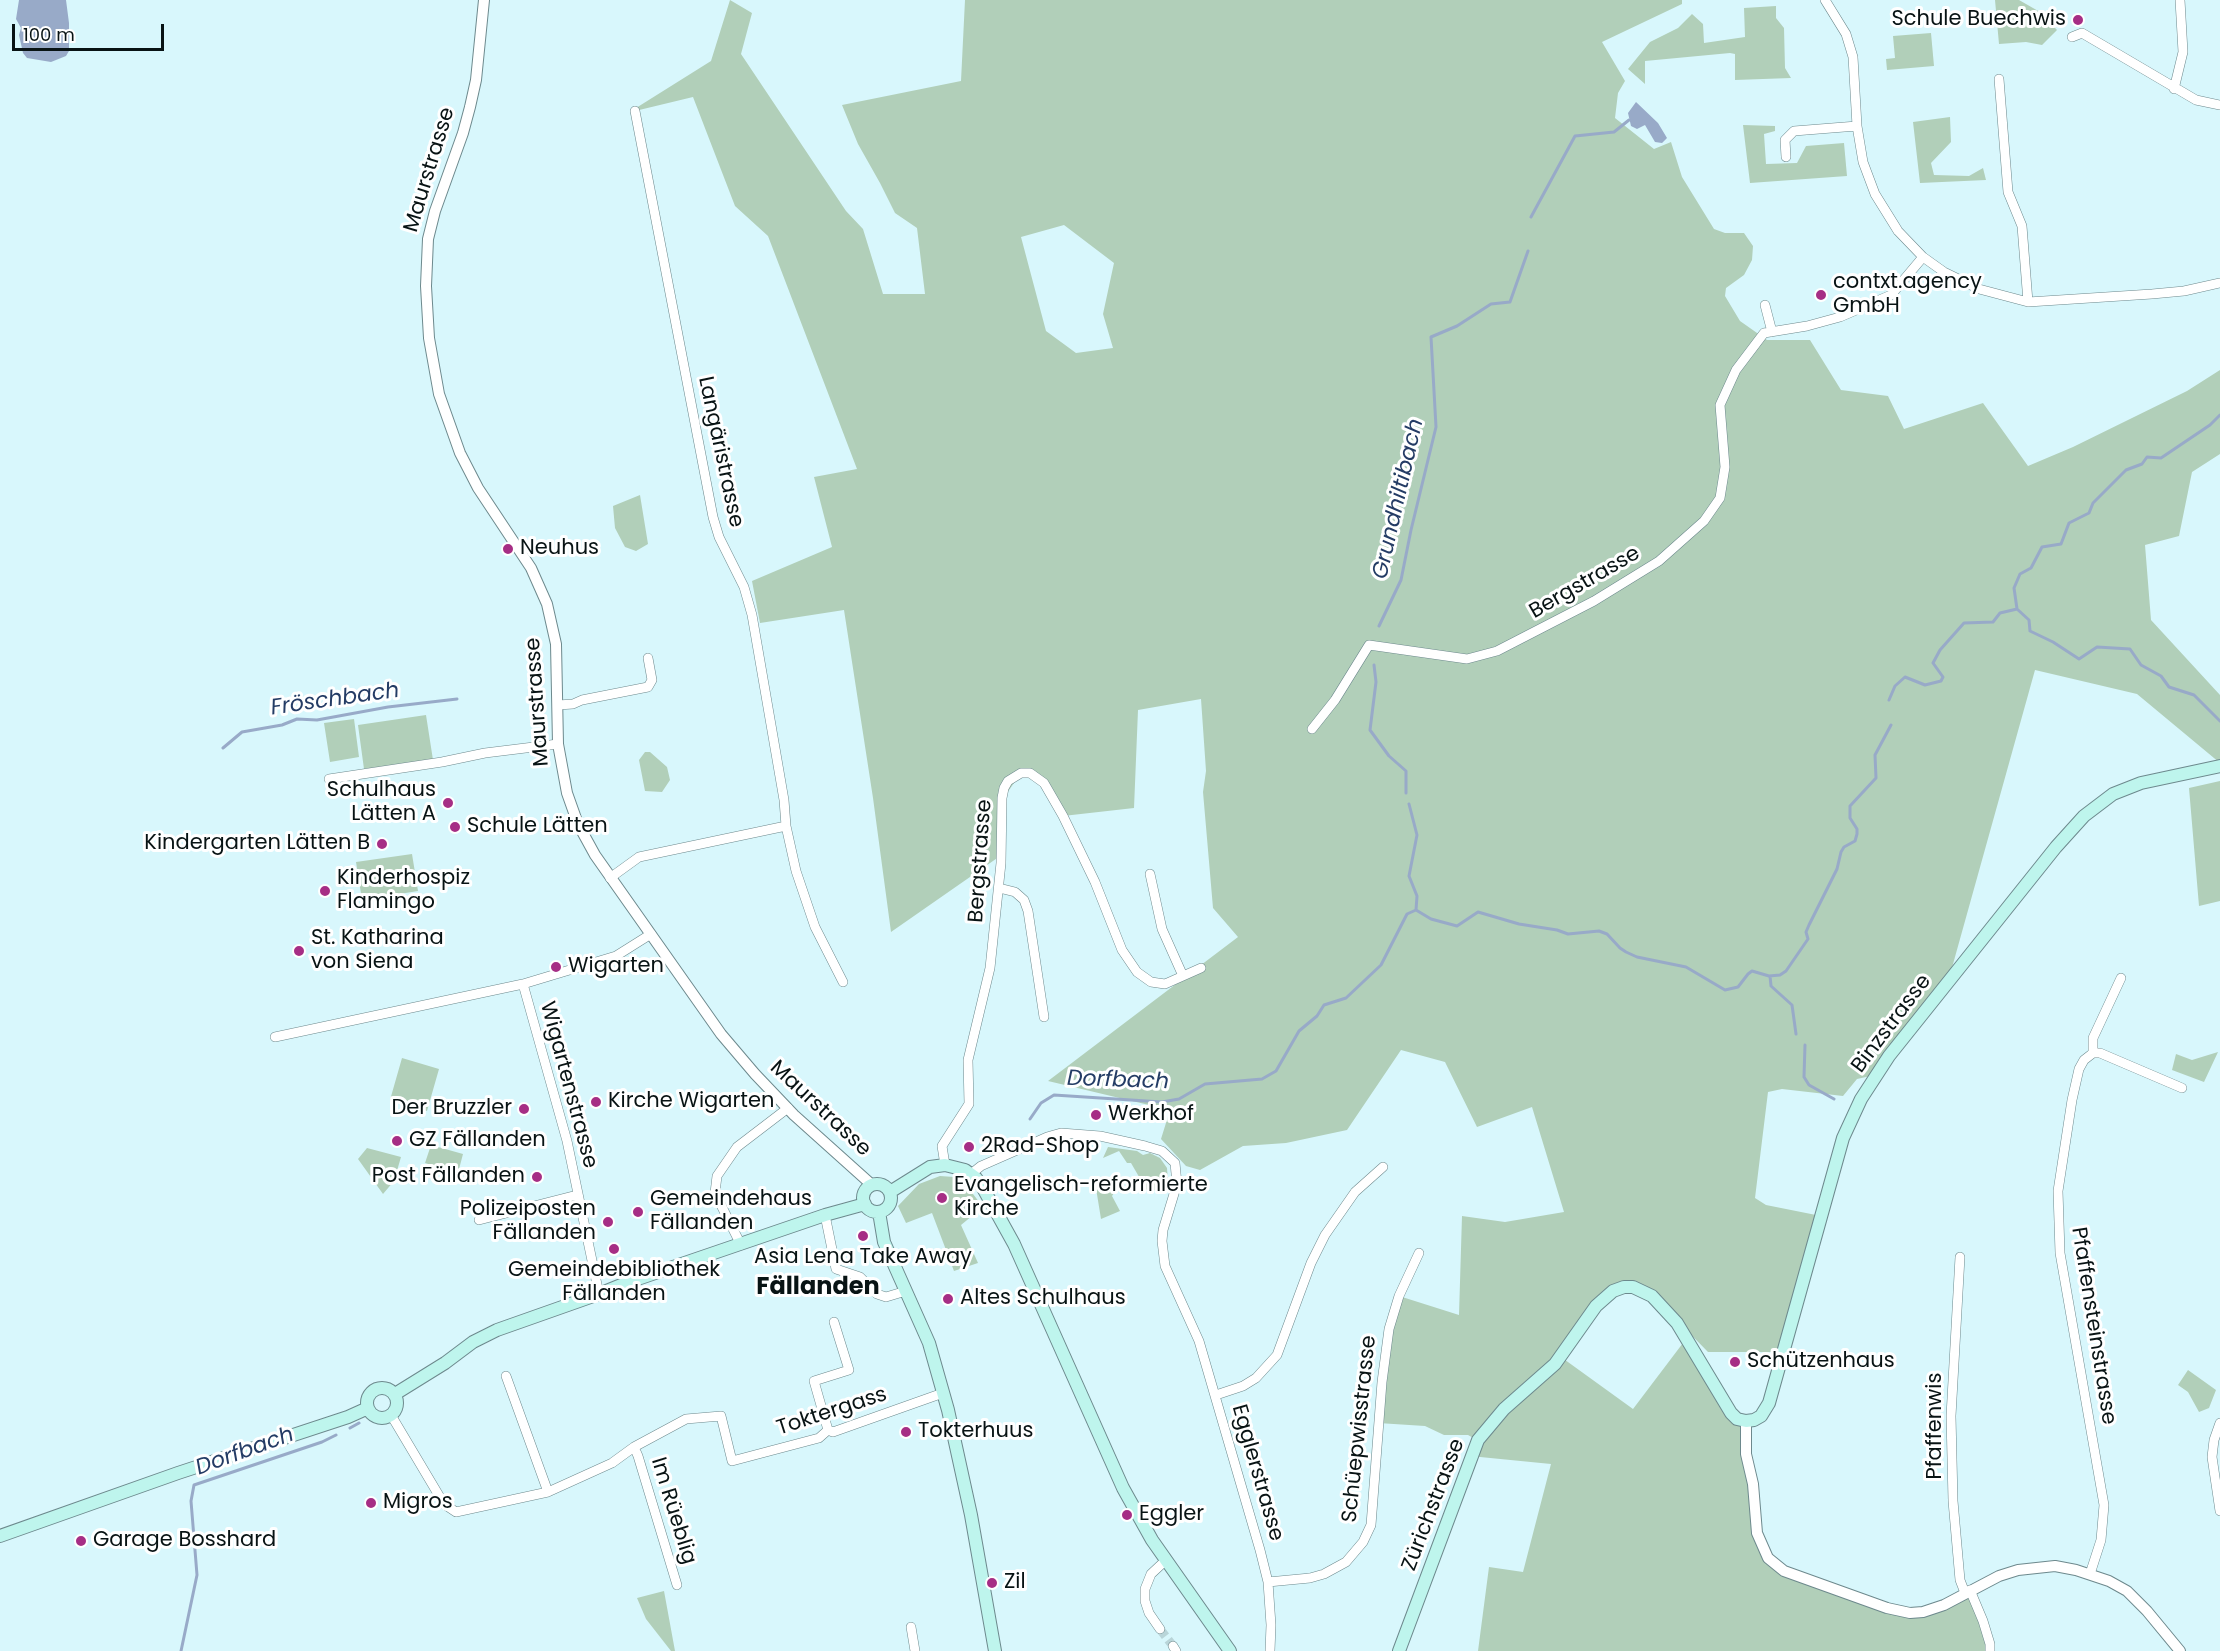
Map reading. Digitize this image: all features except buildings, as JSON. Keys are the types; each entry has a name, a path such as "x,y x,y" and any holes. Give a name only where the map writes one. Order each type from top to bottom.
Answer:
{"main road":[{"name":"Binzstrasse","path":"1746,1421 1761,1416 1769,1403 1843,1138 1861,1099 1888,1056 2056,848 2089,811 2114,795 2140,783 2220,766"},
{"path":"890,1192 930,1167 945,1164 971,1174 983,1188 999,1214 1123,1488 1152,1540 1230,1651"},
{"path":"872,1185 882,1185 890,1192 890,1203 886,1209 879,1212 871,1210 865,1204 864,1195 872,1185"},
{"path":"395,1394 487,1334 626,1283 825,1215 865,1204"},
{"path":"879,1212 884,1242 929,1343 943,1393 970,1505 995,1651"},
{"name":"Zürichstrasse","path":"1399,1651 1470,1456 1478,1440 1503,1409 1555,1364 1596,1306 1613,1291 1624,1287 1636,1287 1662,1305 1677,1323 1724,1405 1734,1416 1746,1421"},
{"path":"376,1388 385,1388 395,1394 397,1407 386,1418 375,1416 368,1408 368,1397 376,1388"},
{"path":"0,1536 178,1473 348,1417 368,1408"}],"street":[{"name":"Maurstrasse","path":"484,0 476,80 470,107 463,134 435,211 428,239 426,286 429,338 439,394 460,453 478,488 531,568 547,604 556,644 558,744 567,793 578,824 610,878 721,1034 788,1108 872,1185"},
{"path":"1825,0 1846,34 1853,57 1857,126 1863,162 1875,194 1898,231 1923,257 1944,273 1966,284 2028,302 2184,291 2220,283"},
{"path":"2175,89 2182,52 2180,0"},
{"path":"2073,37 2082,33 2196,100 2220,105"},
{"path":"1999,80 2008,192 2022,226 2028,302"},
{"name":"Langäristrasse","path":"635,111 712,517 719,537 744,587 752,615 784,800 786,826 796,871 815,927 843,982"},
{"path":"1786,157 1785,140 1794,131 1857,126"},
{"path":"1765,305 1768,333 1840,317 1891,295 1923,257"},
{"name":"Bergstrasse","path":"1312,729 1335,700 1369,645 1467,659 1497,651 1594,601 1659,561 1704,521 1720,498 1725,467 1720,405 1736,370 1768,333"},
{"path":"558,705 573,704 582,700 648,687 652,680 648,658"},
{"path":"329,779 558,744"},
{"name":"Bergstrasse","path":"945,1164 942,1146 969,1104 968,1060 990,968 999,888 1004,788 1014,776 1030,773 1044,783 1064,816 1095,882 1122,950 1137,972 1151,982 1165,984 1202,968"},
{"path":"610,878 639,857 786,826"},
{"path":"1150,874 1161,929 1183,976"},
{"path":"999,888 1015,892 1024,900 1028,911 1044,1017"},
{"name":"Wigartenstrasse","path":"599,1294 567,1141 523,984 616,956 651,934"},
{"name":"Pfaffensteinstrasse","path":"2090,1574 2101,1540 2104,1505 2060,1253 2058,1191 2079,1069 2084,1060 2093,1053 2093,1038 2121,978"},
{"path":"275,1037 523,984"},
{"path":"2093,1053 2100,1053 2182,1088"},
{"path":"741,1245 715,1193 717,1176 737,1147 788,1108"},
{"name":"Egglerstrasse","path":"971,1174 981,1166 1061,1133 1100,1136 1162,1151 1176,1163 1177,1184 1163,1230 1163,1253 1170,1279 1199,1341 1260,1550 1268,1582 1270,1651"},
{"path":"1216,1395 1230,1392 1250,1382 1277,1355 1311,1263 1325,1235 1355,1192 1383,1167"},
{"path":"479,1220 578,1195"},
{"path":"825,1215 836,1269 860,1276 877,1294 886,1298 906,1291"},
{"name":"Schüepwisstrasse","path":"1268,1582 1310,1578 1334,1569 1353,1555 1371,1525 1379,1413 1389,1329 1399,1296 1419,1253"},
{"name":"Pfaffenwis","path":"1960,1257 1951,1416 1953,1501 1960,1581 1983,1621 1990,1651"},
{"path":"828,1430 814,1381 849,1370 834,1322"},
{"path":"506,1376 548,1492"},
{"name":"Toktergass","path":"634,1447 686,1419 721,1416 732,1461 819,1438 828,1430 833,1432 943,1393"},
{"path":"391,1415 444,1504 456,1512 548,1492 612,1464 634,1447"},
{"path":"1746,1421 1746,1454 1753,1484 1757,1533 1768,1558 1779,1568 1887,1608 1910,1613 1929,1610 1999,1576 2027,1568 2055,1566 2109,1581 2132,1596 2180,1651"},
{"path":"2220,1423 2214,1440 2212,1457 2220,1511"},
{"name":"Im Rüeblig","path":"634,1447 676,1585"},
{"path":"1160,1629 1149,1613 1145,1601 1145,1589 1151,1574 1166,1560"},
{"path":"911,1627 915,1651"}],"green space":[{"path":"730,0 752,13 741,54 846,211 863,229 883,294 925,294 917,228 895,213 858,144 842,105 961,81 965,0 1682,0 1682,4 1602,42 1625,81 1618,93 1615,118 1654,149 1671,142 1682,177 1714,229 1725,233 1744,233 1753,246 1752,260 1744,275 1726,288 1725,296 1740,321 1767,340 1810,340 1841,390 1888,396 1904,429 1983,403 2028,466 2073,447 2187,391 2220,370 2220,454 2192,472 2179,536 2145,545 2151,620 2220,695 2220,763 2137,694 2035,670 1948,982 1875,1075 1857,1079 1843,1096 1782,1089 1768,1092 1755,1198 1766,1205 1821,1216 1777,1352 1708,1352 1662,1305 1643,1290 1613,1291 1561,1357 1633,1409 1686,1339 1724,1405 1746,1421 1757,1533 1773,1563 1909,1613 1970,1590 1990,1651 1478,1651 1489,1567 1523,1572 1551,1464 1470,1456 1477,1440 1468,1435 1444,1435 1425,1426 1378,1423 1382,1382 1399,1296 1459,1315 1462,1216 1505,1222 1564,1212 1532,1107 1477,1127 1445,1062 1401,1050 1347,1130 1286,1143 1243,1146 1200,1170 1186,1166 1161,1139 1170,1110 1048,1081 1238,937 1213,908 1203,792 1206,771 1201,699 1138,710 1134,808 1063,816 1043,783 1021,773 1007,793 1003,854 891,932 844,610 760,623 752,581 832,547 814,477 857,469 768,236 735,206 693,97 635,111 636,108 711,61","holes":["1064,225 1114,263 1103,314 1113,348 1076,353 1046,331 1021,237"]},
{"path":"1995,0 2019,0 2040,12 2057,30 2042,45 2026,42 1999,44"},
{"path":"1776,6 1776,18 1784,28 1785,68 1791,78 1735,80 1735,54 1730,53 1645,61 1645,84 1628,69 1650,42 1678,28 1692,14 1703,24 1704,43 1745,37 1744,8"},
{"path":"1931,33 1934,66 1887,70 1886,59 1895,58 1893,36"},
{"path":"1950,117 1951,142 1931,163 1934,175 1969,176 1983,168 1986,180 1920,183 1913,122"},
{"path":"1743,125 1775,126 1775,131 1764,134 1766,164 1797,163 1806,146 1844,143 1847,176 1750,183"},
{"path":"640,495 648,544 636,551 625,547 615,528 613,506"},
{"path":"426,715 433,760 364,769 358,725"},
{"path":"354,719 359,757 330,762 324,723"},
{"path":"645,752 650,752 667,767 670,780 662,792 645,791 639,760"},
{"path":"2220,781 2220,901 2199,906 2189,788"},
{"path":"412,854 418,891 362,900 356,862"},
{"path":"2218,1052 2204,1082 2172,1070 2176,1054 2192,1060"},
{"path":"402,1058 439,1069 427,1111 390,1100"},
{"path":"431,1145 463,1154 458,1173 425,1163"},
{"path":"1108,1147 1137,1151 1143,1155 1150,1153 1160,1158 1167,1168 1168,1182 1149,1194 1131,1163 1127,1163 1119,1151 1103,1158"},
{"path":"367,1148 401,1157 394,1181 383,1194 358,1159"},
{"path":"940,1176 954,1177 963,1181 983,1207 961,1225 978,1263 954,1271 932,1213 906,1223 898,1206 919,1184"},
{"path":"1101,1179 1106,1189 1114,1193 1112,1196 1120,1211 1101,1219 1095,1182"},
{"path":"2188,1370 2216,1390 2209,1408 2199,1412 2188,1392 2178,1385"},
{"path":"664,1591 675,1651 671,1651 646,1619 637,1598"}],"water":[{"path":"19,0 66,0 69,51 66,56 51,62 27,58 23,53 19,35 21,28 16,19"},
{"path":"1636,102 1658,123 1667,138 1662,143 1655,142 1645,125 1637,129 1631,126 1628,113"}],"waterway":[{"name":"Grundhiltibach","path":"1531,217 1575,136 1614,132 1629,120"},
{"name":"Grundhiltibach","path":"1379,626 1401,580 1436,427 1431,337 1457,326 1491,304 1510,302 1528,251"},
{"path":"1889,700 1895,686 1905,677 1925,685 1941,681 1943,677 1933,663 1940,650 1964,623 1993,622 2000,613 2017,609 2014,588 2020,574 2031,568 2042,547 2061,544 2069,523 2089,513 2093,503 2126,470 2142,464 2147,457 2161,458 2210,425 2220,415"},
{"path":"2017,609 2029,620 2030,631 2053,642 2079,659 2097,647 2130,649 2141,665 2161,676 2169,687 2194,695 2220,721"},
{"name":"Grundhiltibach","path":"1374,665 1376,682 1370,730 1389,756 1406,771 1406,793"},
{"name":"Fröschbach","path":"223,748 242,732 282,725 297,719 317,720 388,707 457,699"},
{"path":"1416,910 1431,919 1457,926 1478,912 1519,924 1568,934 1599,931 1607,934 1626,952 1637,957 1686,967 1725,990 1738,987 1752,971 1769,976 1780,975 1786,971 1808,939 1806,932 1837,869 1841,852 1844,847 1855,841 1857,829 1850,818 1850,806 1876,778 1875,755 1891,725"},
{"name":"Grundhiltibach","path":"1409,804 1417,835 1409,876 1417,896 1416,910"},
{"name":"Dorfbach","path":"1030,1119 1041,1103 1054,1095 1162,1102 1179,1099 1205,1084 1262,1079 1276,1071 1299,1031 1317,1016 1324,1005 1346,998 1381,965 1407,914 1416,910"},
{"path":"1770,976 1771,986 1792,1005 1796,1034"},
{"path":"1805,1045 1804,1077 1809,1085 1834,1099"},
{"name":"Dorfbach","path":"350,1428 359,1423"},
{"name":"Dorfbach","path":"181,1651 197,1575 191,1501 194,1485 322,1442 336,1435"}],"tunnel":[{"path":"1160,1629 1173,1646"}],"place":[{"name":"Schule Buechwis","path":"2078,20"},
{"name":"contxt.agency GmbH","path":"1821,295"},
{"name":"Neuhus","path":"508,549"},
{"name":"Schulhaus Lätten A","path":"448,803"},
{"name":"Schule Lätten","path":"455,827"},
{"name":"Kindergarten Lätten B","path":"382,844"},
{"name":"Kinderhospiz Flamingo","path":"325,891"},
{"name":"St. Katharina von Siena","path":"299,951"},
{"name":"Wigarten","path":"556,967"},
{"name":"Kirche Wigarten","path":"596,1102"},
{"name":"Der Bruzzler","path":"524,1109"},
{"name":"Werkhof","path":"1096,1115"},
{"name":"GZ Fällanden","path":"397,1141"},
{"name":"2Rad-Shop","path":"969,1147"},
{"name":"Post Fällanden","path":"537,1177"},
{"name":"Evangelisch-reformierte Kirche","path":"942,1198"},
{"name":"Gemeindehaus Fällanden","path":"638,1212"},
{"name":"Polizeiposten Fällanden","path":"608,1222"},
{"name":"Asia Lena Take Away","path":"863,1236"},
{"name":"Gemeindebibliothek Fällanden","path":"614,1249"},
{"name":"Altes Schulhaus","path":"948,1299"},
{"name":"Schützenhaus","path":"1735,1362"},
{"name":"Tokterhuus","path":"906,1432"},
{"name":"Migros","path":"371,1503"},
{"name":"Eggler","path":"1127,1515"},
{"name":"Garage Bosshard","path":"81,1541"},
{"name":"Zil","path":"992,1583"}],"district":[{"name":"Fällanden","path":"818,1288"}]}
